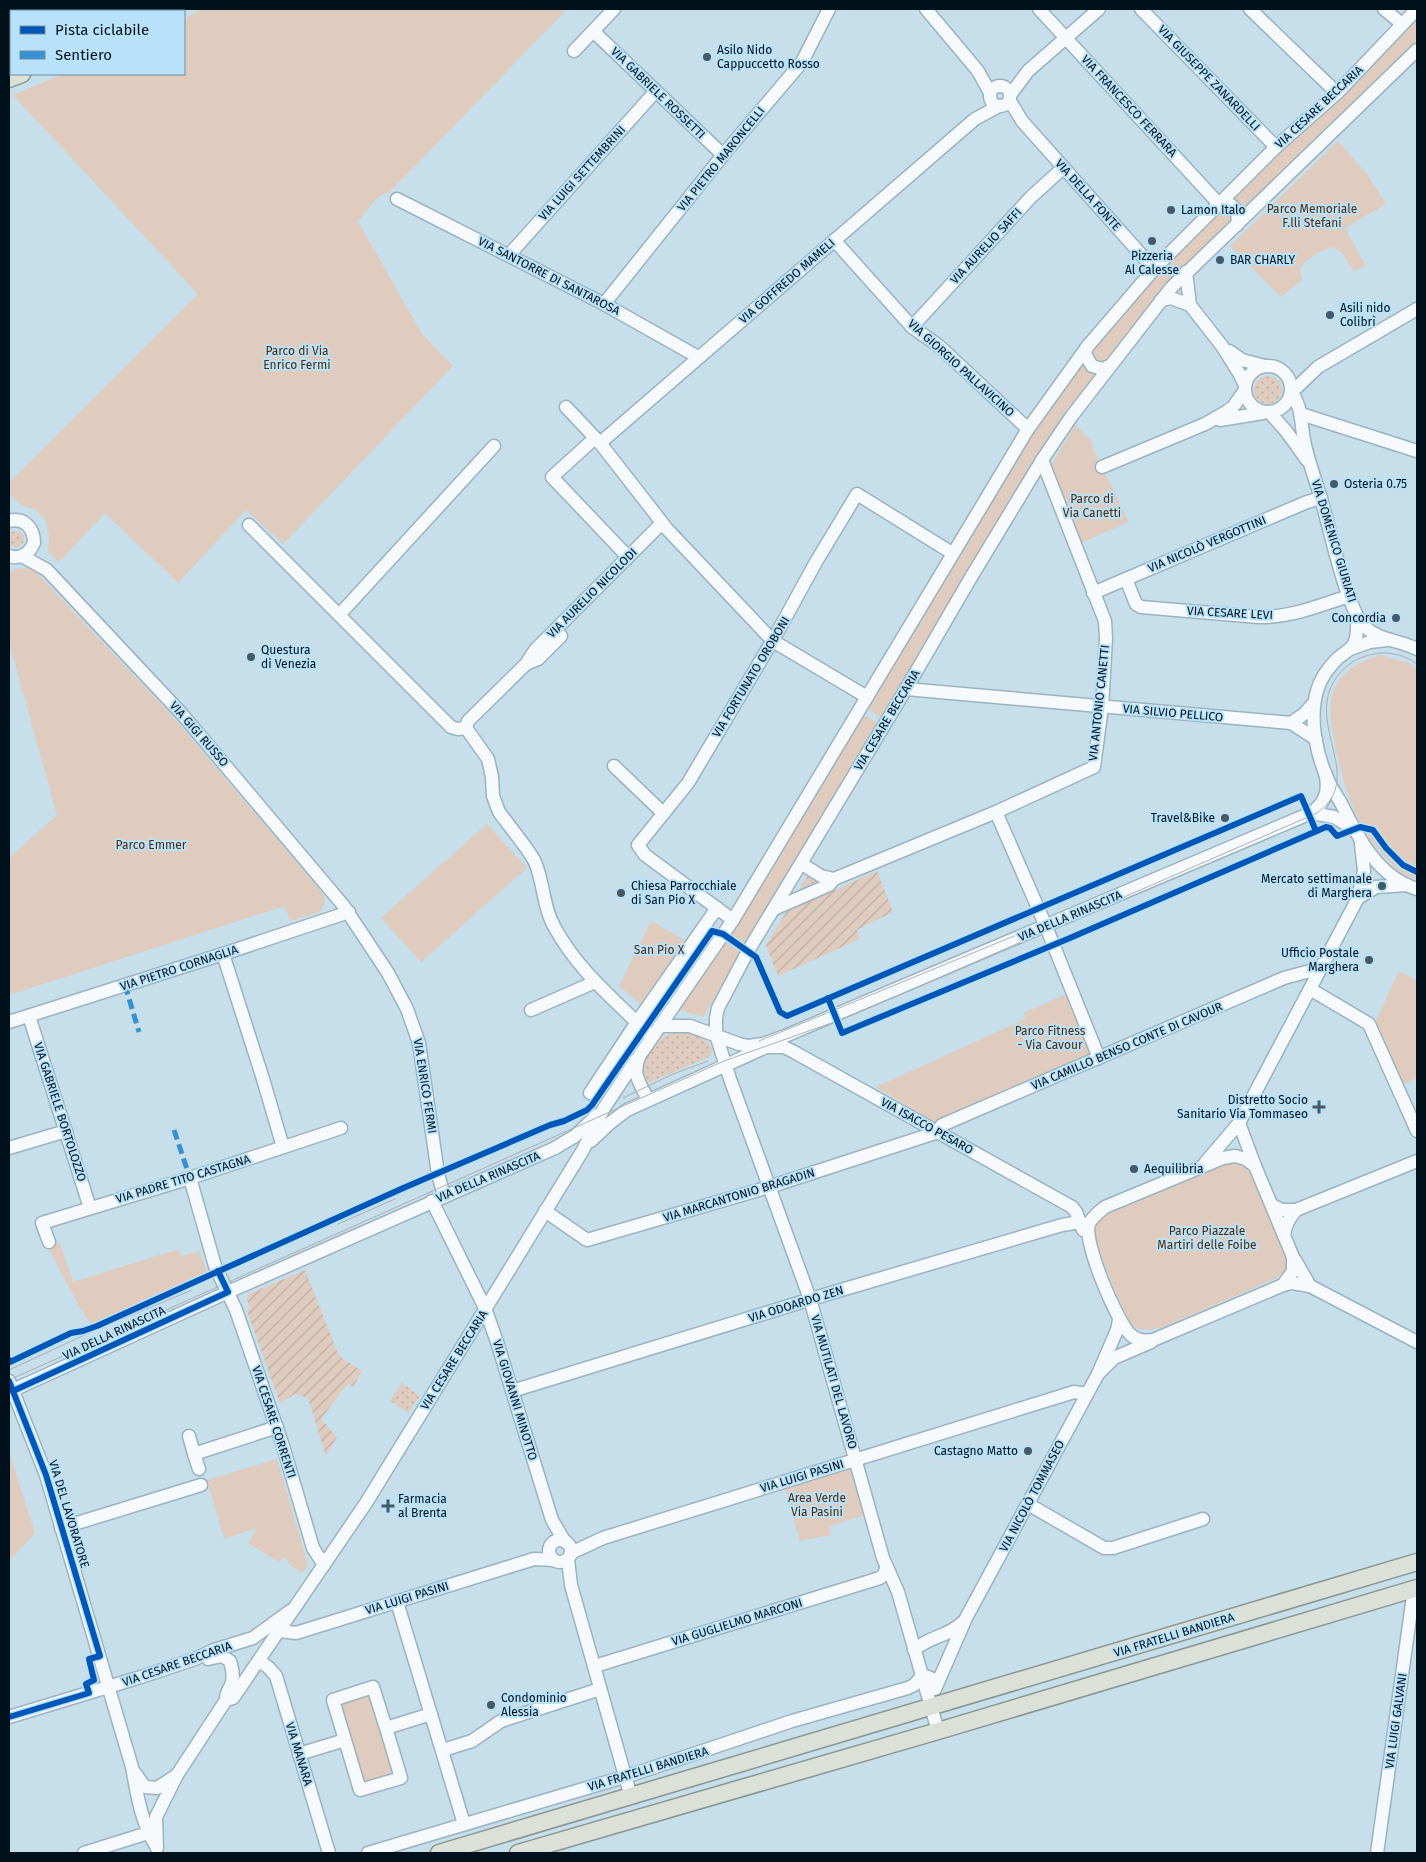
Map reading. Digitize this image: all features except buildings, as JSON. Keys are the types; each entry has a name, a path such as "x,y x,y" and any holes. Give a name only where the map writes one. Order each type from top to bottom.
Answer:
{"main road":[{"name":"VIA FRATELLI BANDIERA","path":"439,1853 631,1797 931,1704 1417,1562"},
{"name":"VIA FRATELLI BANDIERA","path":"518,1853 938,1731 1416,1588"}],"street":[{"path":"574,51 614,9"},
{"name":"VIA PIETRO MARONCELLI","path":"604,304 723,155 802,62 829,9"},
{"name":"VIA DELLA FONTE","path":"926,9 1063,168 1154,269"},
{"name":"VIA FRANCESCO FERRARA","path":"1039,9 1219,204"},
{"name":"VIA GOFFREDO MAMELI","path":"628,557 552,477 698,358 975,119 1099,9"},
{"name":"VIA GIUSEPPE ZANARDELLI","path":"1141,9 1276,147"},
{"path":"1250,9 1336,93"},
{"path":"1384,9 1402,24"},
{"name":"VIA CESARE BECCARIA","path":"648,1100 636,1074 636,1063 640,1054 733,920 1028,429 1087,347 1154,269 1276,147 1336,93 1417,9"},
{"name":"VIA GABRIELE ROSSETTI","path":"593,31 723,155"},
{"name":"VIA CESARE BECCARIA","path":"716,1035 716,1014 722,998 1042,460 1109,366 1161,300 1186,272 1417,50"},
{"name":"VIA LUIGI SETTEMBRINI","path":"509,255 655,92"},
{"name":"VIA AURELIO SAFFI","path":"912,327 1031,196 1063,168"},
{"name":"VIA SANTORRE DI SANTAROSA","path":"397,199 604,304 698,358"},
{"path":"1219,204 1227,203 1234,208 1238,215 1237,225"},
{"name":"VIA GIORGIO PALLAVICINO","path":"834,240 912,327 939,346 1028,429"},
{"path":"1186,272 1190,305 1222,346 1245,387 1246,396 1252,407 1267,413 1286,431 1310,464"},
{"path":"1161,300 1174,299 1190,305"},
{"path":"1222,346 1242,360 1274,367 1283,371 1302,371 1318,367 1416,313"},
{"path":"1087,347 1085,354 1092,366 1102,369 1109,366"},
{"path":"1102,468 1205,424 1230,410 1252,372 1265,366"},
{"path":"1205,424 1228,417 1276,412 1285,406 1292,392 1318,367"},
{"path":"1283,371 1288,377 1292,392 1299,406 1310,464"},
{"path":"566,407 597,441 664,526 773,641 866,698"},
{"path":"1301,414 1417,451"},
{"path":"340,614 494,446"},
{"name":"VIA ANTONIO CANETTI","path":"776,908 829,885 834,879 996,812 1094,766 1102,707 1107,630 1105,620 1042,460"},
{"name":"VIA DOMENICO GIURIATI","path":"1310,464 1357,618"},
{"name":"VIA FORTUNATO OROBONI","path":"733,920 645,855 638,845 688,783 773,641 856,494 952,553"},
{"name":"VIA NICOLÒ VERGOTTINI","path":"1093,593 1307,502 1321,498"},
{"name":"VIA GIGI RUSSO","path":"12,518 29,526 38,554 47,570 181,713 346,908"},
{"path":"249,525 340,614 450,727 466,728 488,759 492,778 492,796 499,812 535,862 551,922 571,954 595,982 652,1036"},
{"name":"VIA AURELIO NICOLODI","path":"466,728 468,721 526,664 534,650 628,557 664,526"},
{"name":"VIA AURELIO NICOLODI","path":"526,664 538,659 664,526"},
{"path":"13,558 27,553 34,543"},
{"name":"VIA GIGI RUSSO","path":"13,558 47,570"},
{"name":"VIA CESARE LEVI","path":"1126,578 1136,604 1141,607 1249,616 1271,617 1290,614 1349,596"},
{"path":"1357,618 1375,635 1416,647"},
{"path":"1357,618 1354,644 1337,659 1325,674 1318,689 1313,718 1316,739 1325,772 1357,834 1382,867 1412,887"},
{"path":"1350,649 1370,642 1390,640"},
{"name":"VIA SILVIO PELLICO","path":"906,689 1291,723"},
{"path":"1314,704 1291,723 1316,739"},
{"path":"614,766 664,813"},
{"name":"VIA DELLA RINASCITA","path":"786,1036 1311,813 1321,805 1326,794 1325,772"},
{"path":"996,812 1046,926 1099,1058"},
{"path":"1202,1167 1239,1123 1358,898 1364,871 1357,834 1334,817 1311,813"},
{"path":"802,864 822,876 834,879"},
{"path":"1358,898 1376,887 1412,887"},
{"name":"VIA PIETRO CORNAGLIA","path":"9,1022 223,954 346,908"},
{"name":"VIA ENRICO FERMI","path":"346,908 388,973 416,1031 438,1174 438,1199"},
{"path":"590,1093 717,908"},
{"path":"223,954 283,1147"},
{"name":"VIA CAMILLO BENSO CONTE DI CAVOUR","path":"938,1132 942,1125 1284,978 1321,968"},
{"path":"531,1010 595,982"},
{"path":"1310,989 1369,1024 1417,1132"},
{"name":"VIA GABRIELE BORTOLOZZO","path":"29,1016 90,1208"},
{"path":"660,1026 690,1026 748,1046 763,1044 786,1036"},
{"name":"VIA MUTILATI DEL LAVORO","path":"716,1035 810,1299 886,1566 896,1587 931,1704"},
{"path":"583,1150 618,1116 648,1100 726,1066 786,1036"},
{"name":"VIA ISACCO PESARO","path":"764,1048 778,1046 788,1049 1072,1207 1076,1212 1119,1320"},
{"path":"604,1108 640,1054"},
{"name":"VIA CESARE BECCARIA","path":"158,1851 156,1817 177,1775 226,1700 233,1698 366,1503 583,1150 604,1108"},
{"name":"VIA DELLA RINASCITA","path":"10,1388 562,1145 604,1108"},
{"path":"1239,1123 1293,1257 1310,1286"},
{"name":"VIA PADRE TITO CASTAGNA","path":"48,1242 42,1223 190,1178 341,1128"},
{"path":"9,1148 66,1131"},
{"name":"VIA MARCANTONIO BRAGADIN","path":"545,1211 587,1240 769,1186 938,1132"},
{"path":"1090,1248 1089,1225 1096,1215 1105,1208 1223,1158 1235,1156 1246,1159 1255,1166"},
{"path":"1272,1205 1282,1210 1296,1210 1417,1161"},
{"name":"VIA CESARE CORRENTI","path":"190,1178 216,1266 236,1310 277,1427 313,1548 324,1565"},
{"name":"VIA GIOVANNI MINOTTO","path":"438,1199 485,1308 552,1520 595,1666"},
{"path":"1284,1236 1288,1220 1296,1210"},
{"name":"VIA ODOARDO ZEN","path":"512,1391 810,1299 1053,1227 1080,1222"},
{"path":"1283,1285 1293,1271 1293,1257"},
{"path":"1098,1374 1114,1358 1283,1285 1292,1283 1310,1286 1417,1342"},
{"path":"1119,1320 1130,1334 1141,1341 1154,1340"},
{"path":"1098,1374 1117,1330 1119,1320"},
{"name":"VIA NICOLÒ TOMMASEO","path":"931,1704 952,1638 966,1618 1098,1374"},
{"name":"VIA DEL LAVORATORE","path":"10,1388 46,1475 132,1767 140,1808 148,1833 158,1851"},
{"name":"VIA LUIGI PASINI","path":"280,1631 296,1633 1074,1392 1087,1394"},
{"path":"194,1454 277,1427"},
{"path":"189,1436 199,1469"},
{"path":"62,1528 202,1485"},
{"path":"1028,1504 1104,1548 1113,1548 1203,1519"},
{"path":"886,1566 880,1578 896,1587"},
{"name":"VIA GUGLIELMO MARCONI","path":"595,1666 880,1578"},
{"name":"VIA LUIGI GALVANI","path":"1377,1853 1416,1588"},
{"path":"397,1602 464,1824"},
{"name":"VIA CESARE BECCARIA","path":"108,1687 195,1660 214,1650 253,1638 296,1607"},
{"name":"VIA NICOLÒ TOMMASEO","path":"914,1650 923,1642 952,1638"},
{"path":"195,1660 222,1656 230,1661 233,1672 232,1682 226,1692 226,1700"},
{"name":"VIA MANARA","path":"259,1661 276,1676 329,1853"},
{"path":"595,1666 631,1797"},
{"path":"922,1675 938,1681"},
{"name":"VIA FRATELLI BANDIERA","path":"368,1853 626,1776 792,1721 908,1688 914,1685 922,1675"},
{"path":"93,1692 103,1696 115,1708 123,1689 136,1679"},
{"path":"9,1717 108,1687"},
{"path":"373,1687 386,1728 401,1778 360,1790 333,1700 373,1687"},
{"path":"442,1750 472,1741 501,1721 600,1689"},
{"path":"931,1704 938,1731"},
{"path":"386,1728 431,1714"},
{"path":"299,1754 345,1740"},
{"name":"VIA CESARE BECCARIA","path":"132,1767 145,1787 157,1788 177,1775"},
{"path":"84,1853 148,1833"}],"green space":[{"name":"Parco di Via Enrico Fermi","path":"202,9 567,9 390,192 379,196 358,221 422,334 453,366 283,544 246,510 178,583 105,513 59,562 48,551 49,536 46,521 36,510 21,505 9,493 9,483 198,294 13,95 61,75 185,75 185,18"},
{"path":"1414,19 1417,22 1417,42 1245,209 1241,203 1233,199 1411,25"},
{"name":"Parco Memoriale F.lli Stefani","path":"1338,141 1366,173 1386,204 1345,228 1366,266 1354,271 1341,252 1334,247 1324,250 1303,264 1300,268 1302,280 1281,297 1230,246"},
{"path":"1224,207 1228,208 1234,221 1106,361 1097,359 1094,356 1095,346 1145,287"},
{"path":"1085,362 1099,371 1066,418 884,719 865,707 975,524 1030,438"},
{"path":"1268,376 1278,380 1282,390 1278,400 1268,404 1258,400 1254,390 1258,380"},
{"name":"Parco di Via Canetti","path":"1075,425 1093,443 1092,446 1129,522 1078,544 1049,470"},
{"path":"16,531 22,533 24,539 22,545 16,547 10,545 8,539 10,533"},
{"name":"Parco Emmer","path":"27,568 34,570 174,718 319,889 324,896 325,903 320,912 290,921 285,906 9,995 9,858 57,815 9,642 9,574 14,569"},
{"path":"1379,655 1409,663 1417,670 1417,879 1406,876 1397,870 1368,837 1348,795 1333,732 1331,706 1334,690 1338,682 1351,668"},
{"path":"861,713 879,724 746,944 728,933"},
{"path":"487,824 527,868 421,962 381,918"},
{"path":"877,871 893,912 857,930 860,939 778,976 766,945 786,912"},
{"path":"809,873 821,880 799,890"},
{"name":"San Pio X","path":"651,921 690,943 643,1006 619,986"},
{"path":"724,941 741,952 703,1017 680,1010"},
{"path":"1399,971 1417,980 1417,1078 1403,1085 1375,1023"},
{"name":"Parco Fitness - Via Cavour","path":"1066,994 1092,1055 935,1123 876,1087 1025,1019 1024,1013"},
{"path":"681,1032 703,1039 712,1049 711,1056 645,1084 641,1067 652,1047 666,1035"},
{"name":"Parco Piazzale Martiri delle Foibe","path":"1223,1161 1240,1164 1253,1174 1287,1255 1286,1270 1279,1277 1163,1327 1148,1330 1136,1327 1124,1310 1096,1241 1094,1230 1097,1219 1107,1211"},
{"path":"60,1243 73,1282 179,1249 181,1256 199,1251 207,1272 91,1324 80,1308 48,1247"},
{"path":"305,1270 339,1356 362,1371 353,1387 348,1383 321,1419 337,1437 326,1456 308,1398 295,1394 280,1403 247,1311 250,1309 247,1299 249,1294"},
{"path":"402,1383 420,1396 408,1413 390,1401"},
{"path":"9,1452 35,1533 9,1561"},
{"path":"277,1459 308,1565 302,1573 287,1563 289,1561 283,1557 279,1562 248,1543 257,1528 224,1539 207,1480"},
{"name":"Area Verde Via Pasini","path":"852,1467 865,1515 830,1526 831,1535 800,1541 784,1487"},
{"path":"369,1694 395,1775 365,1784 340,1702"}],"tram line":[{"path":"9,1380 724,1061 837,1021 904,993 1317,813 1331,799 1337,784 1337,767 1327,714 1328,696 1336,678 1353,662 1373,654 1399,655 1417,664"},
{"path":"759,1041 1014,936"},
{"path":"623,1098 673,1074 708,1061"},
{"path":"338,1224 395,1199"},
{"path":"9,1370 91,1332 192,1290"}],"marked path":[{"path":"125,985 139,1032"},
{"path":"174,1130 190,1178"}],"cycle path":[{"path":"9,1360 10,1362 71,1333 97,1326 401,1189 587,1110 712,931 723,934 756,957 780,1012 787,1016 1301,796 1316,831"},
{"path":"828,998 842,1033 1070,938 1326,827 1330,828 1337,836 1360,827 1373,830 1386,848 1403,865 1417,872"},
{"path":"13,1391 228,1292 218,1271"},
{"path":"9,1381 46,1475 100,1656 89,1659 94,1680 86,1684 89,1693 9,1717"}],"place":[{"name":"Asilo Nido Cappuccetto Rosso","path":"707,57"},
{"name":"Lamon Italo","path":"1171,210"},
{"name":"Pizzeria Al Calesse","path":"1152,241"},
{"name":"BAR CHARLY","path":"1220,260"},
{"name":"Asili nido Colibrì","path":"1330,315"},
{"name":"Osteria 0.75","path":"1334,484"},
{"name":"Concordia","path":"1396,618"},
{"name":"Questura di Venezia","path":"251,657"},
{"name":"Travel&Bike","path":"1225,818"},
{"name":"Mercato settimanale di Marghera","path":"1382,886"},
{"name":"Chiesa Parrocchiale di San Pio X","path":"621,893"},
{"name":"Ufficio Postale Marghera","path":"1369,960"},
{"name":"Distretto Socio Sanitario Via Tommaseo","path":"1319,1107"},
{"name":"Aequilibria","path":"1134,1169"},
{"name":"Castagno Matto","path":"1028,1451"},
{"name":"Farmacia al Brenta","path":"388,1506"},
{"name":"Condominio Alessia","path":"491,1705"}]}
